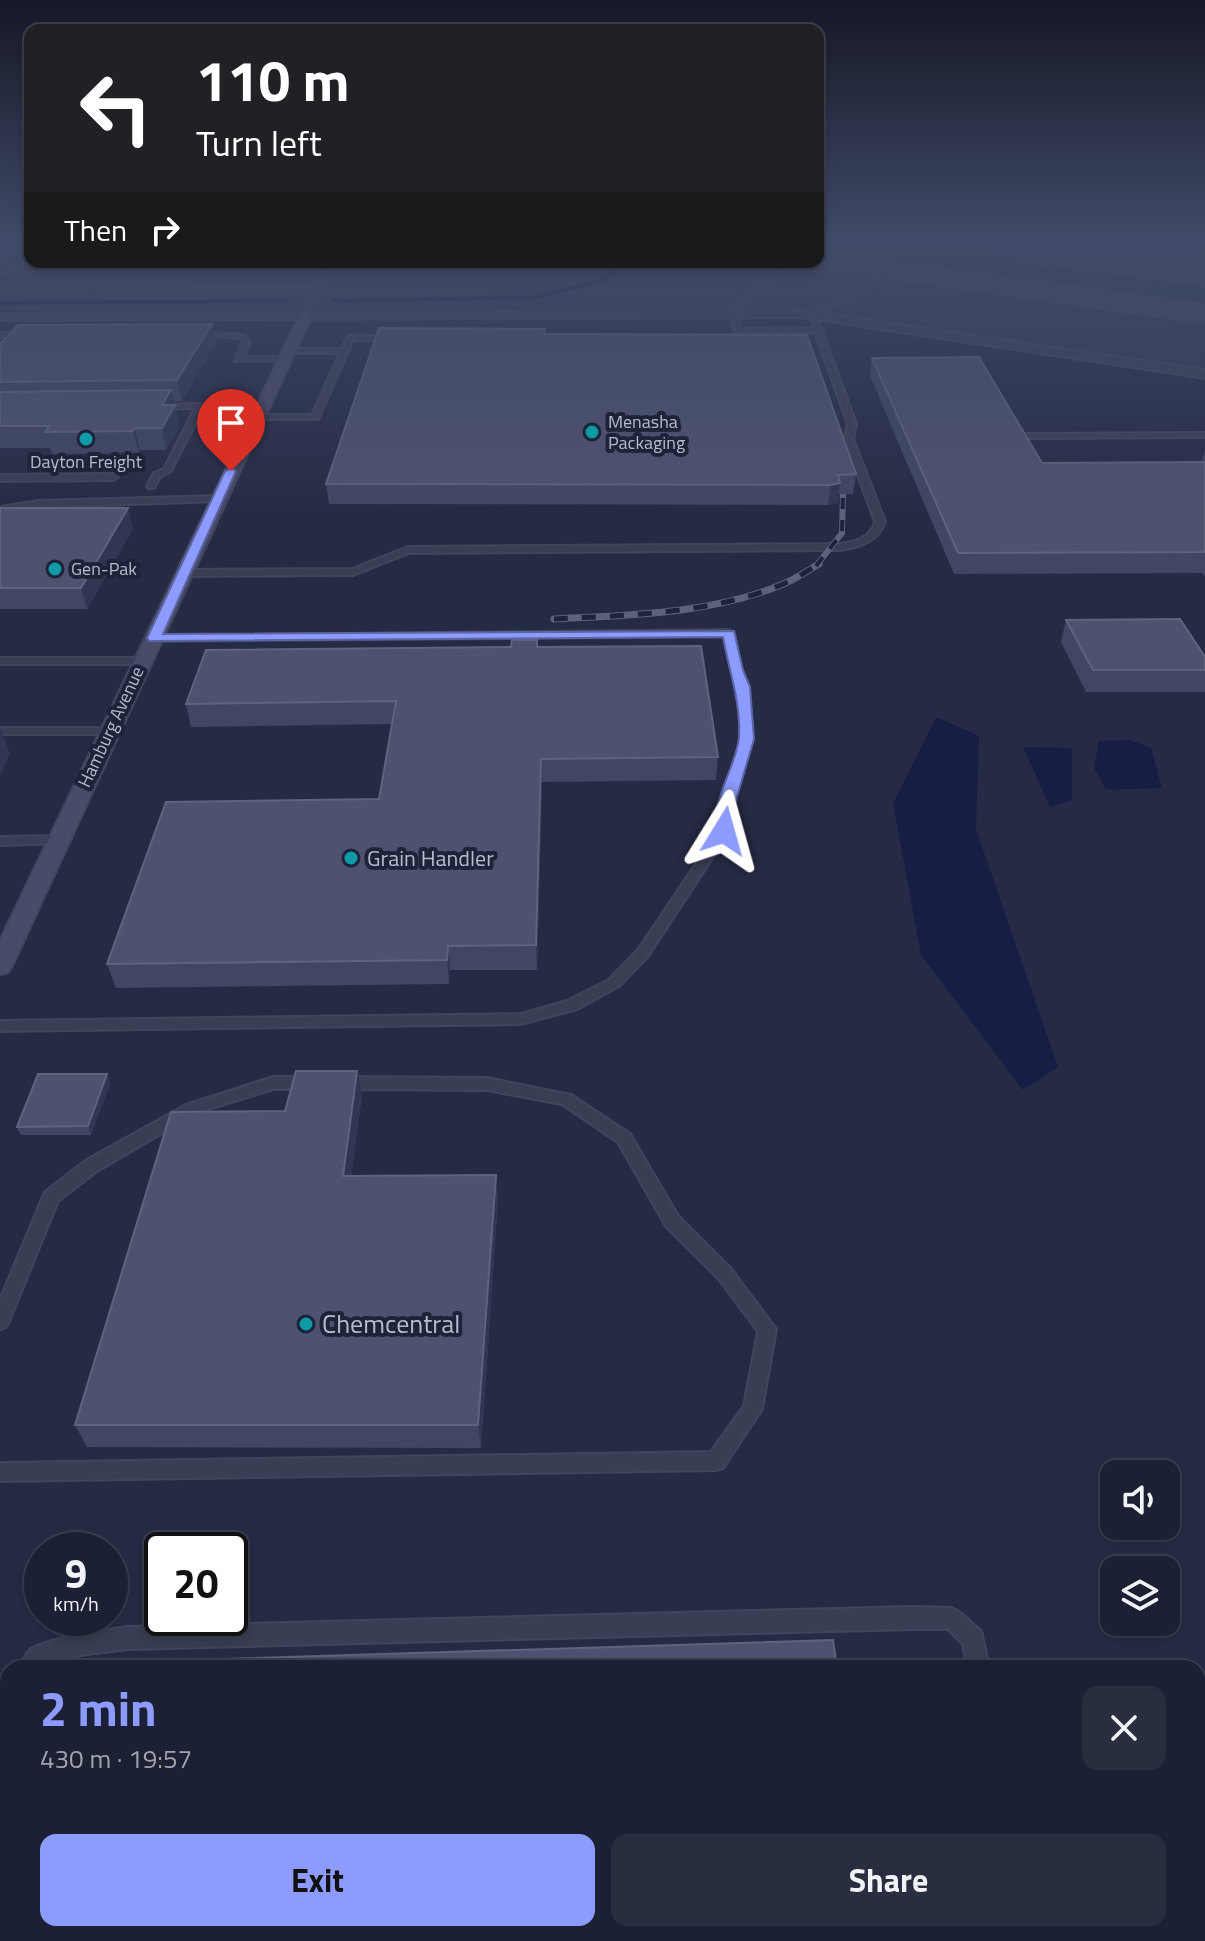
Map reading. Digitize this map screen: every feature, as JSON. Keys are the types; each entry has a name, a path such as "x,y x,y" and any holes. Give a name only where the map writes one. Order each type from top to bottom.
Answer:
{"street":[{"name":"Hamburg Avenue","path":"0,966 7,936 59,840 299,330"},
{"path":"914,330 1205,374"}],"lane":[{"path":"184,573 353,572 408,550 840,547 859,543 874,534 880,522 849,439 852,424 817,330 737,331 739,337 708,337"},
{"path":"191,334 242,336 246,343 238,359 342,351"},
{"path":"0,335 30,335"},
{"path":"139,407 200,406 315,417 350,338 398,338"},
{"path":"151,486 157,475 167,471 200,406"},
{"path":"1027,436 1205,435"},
{"path":"0,478 114,477"},
{"path":"0,510 39,504 218,499"},
{"path":"0,1026 521,1019 544,1015 591,997 614,983 643,953 724,831 726,807 747,739 743,687 736,670 729,633 154,638"},
{"path":"0,661 143,661"},
{"path":"0,731 109,731"},
{"path":"0,841 59,840"},
{"path":"0,1321 51,1197 91,1166 191,1109 273,1083 487,1084 566,1099 624,1138 672,1221 725,1274 767,1329 753,1409 716,1461 0,1472"},
{"path":"36,1660 80,1644 128,1638 913,1618 952,1619 973,1639 977,1660"}],"shaded area":[{"path":"939,330 1205,330 1205,369"},
{"path":"936,717 979,736 976,829 1058,1067 1023,1090 921,955 893,803"},
{"path":"1130,740 1151,748 1162,788 1106,790 1094,768 1099,741"},
{"path":"1023,747 1072,748 1072,800 1050,807"}],"building":[{"path":"14,330 209,330 177,380 0,382 0,344"},
{"name":"Menasha Packaging","path":"378,330 807,335 856,474 838,475 840,483 831,485 326,484"},
{"path":"979,357 1042,463 1205,462 1205,552 958,553 872,358"},
{"path":"171,390 162,405 175,405 162,428 45,432 50,426 0,426 0,392"},
{"name":"Gen-Pak","path":"0,508 128,508 81,588 0,588"},
{"path":"1180,619 1205,657 1205,670 1093,670 1066,620"},
{"name":"Grain Handler","path":"512,640 537,640 537,647 701,646 718,757 541,759 536,945 448,946 447,960 107,964 166,802 379,799 396,701 186,704 206,650 511,647"},
{"name":"Chemcentral","path":"296,1071 357,1071 343,1176 496,1175 478,1425 75,1425 171,1112 285,1111"},
{"path":"38,1074 107,1074 88,1126 17,1127"},
{"path":"833,1640 836,1660 193,1660"}],"railway":[{"path":"816,566 842,533 843,494"},
{"path":"554,619 669,611 726,602 781,585 816,566"}],"place":[{"name":"Menasha Packaging","path":"592,432"},
{"name":"Dayton Freight","path":"86,439"},
{"name":"Gen-Pak","path":"55,569"},
{"name":"Grain Handler","path":"351,858"},
{"name":"Chemcentral","path":"306,1324"}],"route":[{"path":"231,471 154,638 729,633 736,670 743,687 747,739 726,807 724,831"}]}
